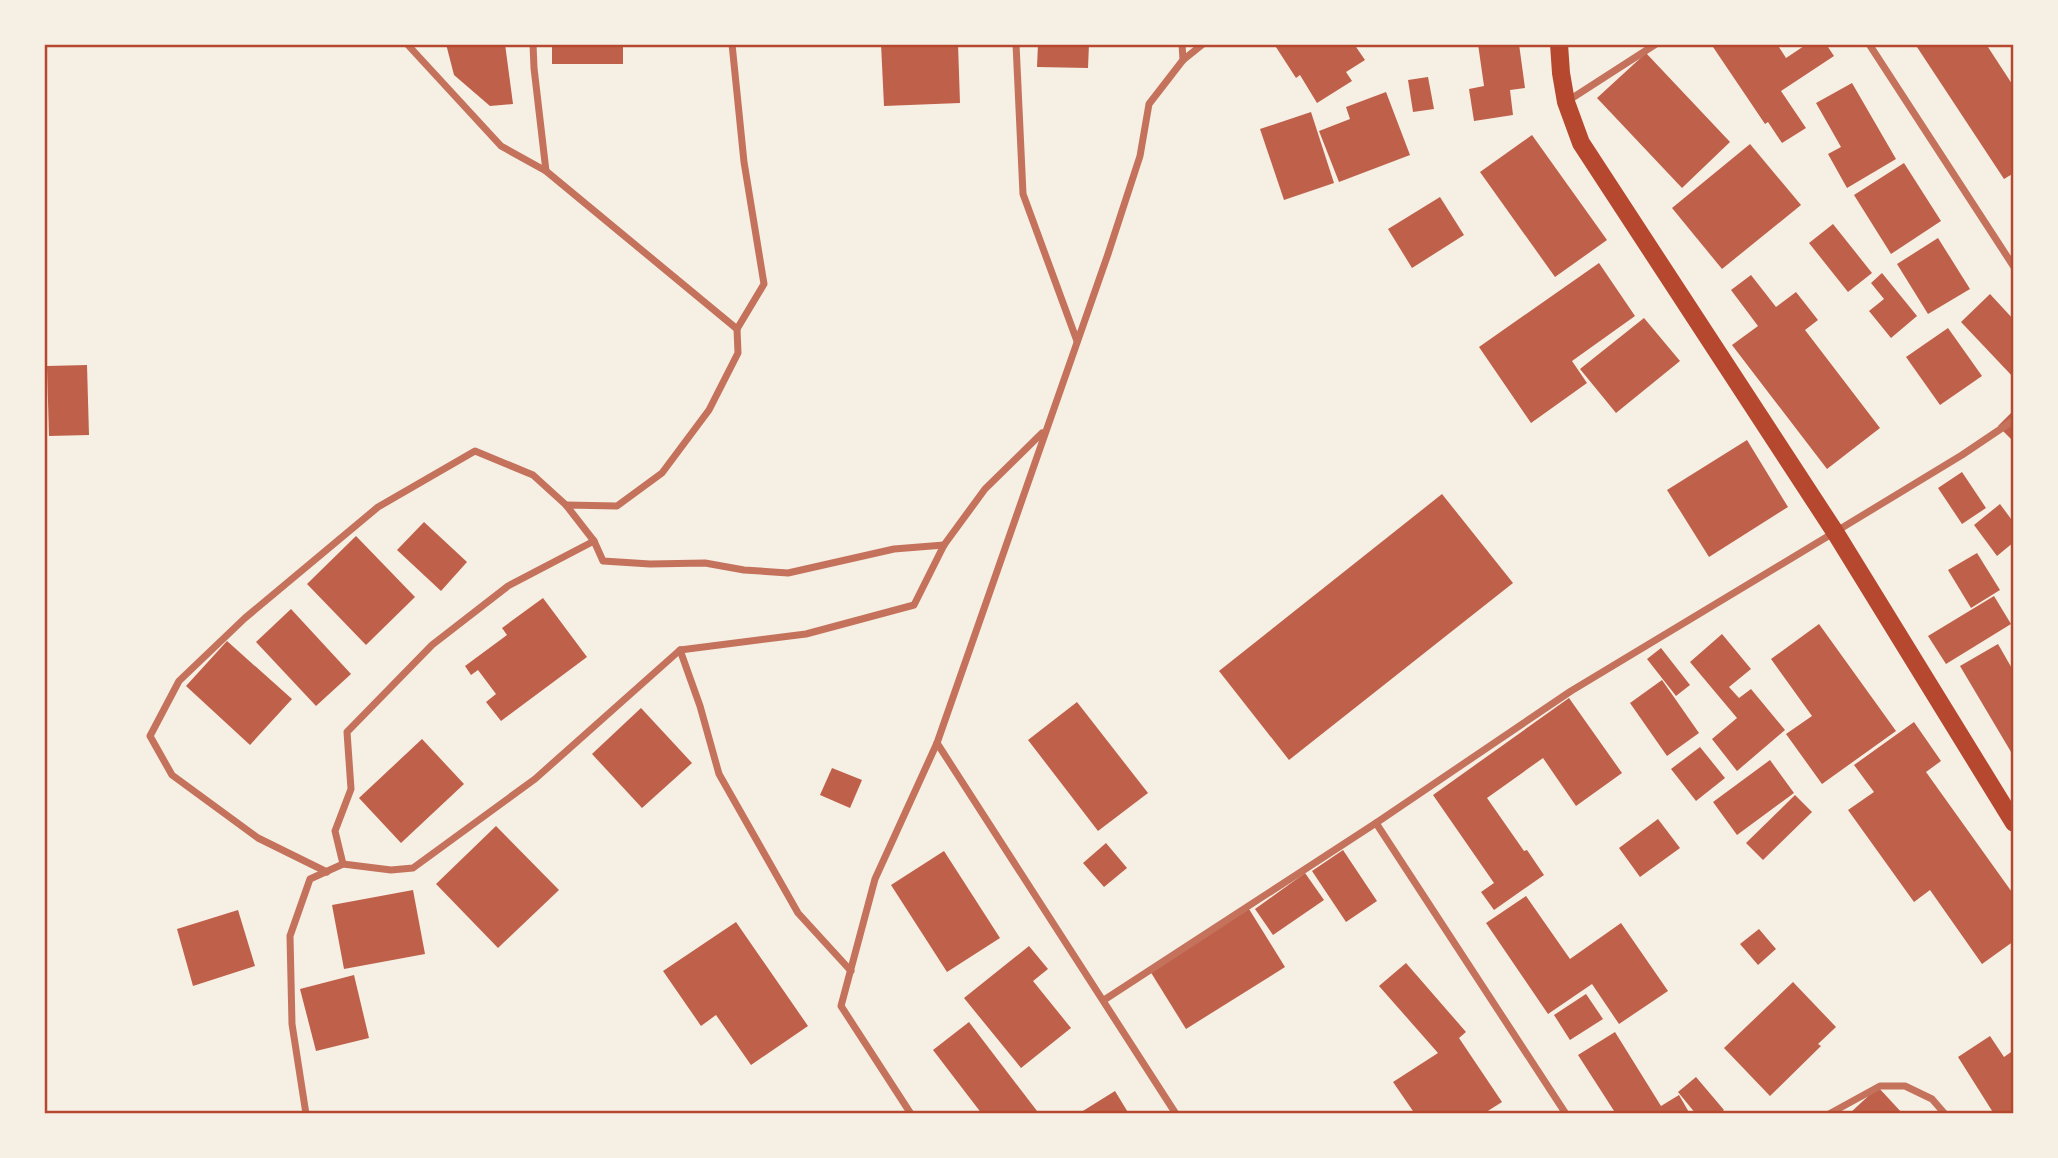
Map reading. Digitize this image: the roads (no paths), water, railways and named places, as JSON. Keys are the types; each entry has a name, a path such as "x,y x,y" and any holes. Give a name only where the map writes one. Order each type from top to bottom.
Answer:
{"main road":[{"path":"1559,44 1566,102 1581,143 1835,532 2014,822"}],"street":[{"path":"407,44 501,146 546,171 737,329"},
{"path":"533,44 546,171"},
{"path":"566,505 617,506 662,473 709,410 738,353 737,329 764,284 744,162 732,44"},
{"path":"1016,44 1023,194 1077,341"},
{"path":"1181,44 1183,60"},
{"path":"911,1114 841,1006 875,879 937,743 1140,156 1149,104 1183,60 1203,44"},
{"path":"1566,102 1656,44"},
{"path":"1869,44 2014,267"},
{"path":"1104,1000 1376,823 1571,691 1835,532 2014,420"},
{"path":"306,1114 292,1024 290,936 310,879 343,864 391,870 413,868 536,779 680,650 806,634 914,605 944,545 985,489 1045,430"},
{"path":"327,872 258,838 172,775 150,736 179,681 245,618 378,508 475,451 533,475 566,505 594,541 603,561 705,563 744,570 788,573 894,549 944,545"},
{"path":"343,864 335,831 351,789 347,732 442,636 508,586 594,541"},
{"path":"680,650 701,706 719,774 799,914 851,971"},
{"path":"937,743 1176,1114"},
{"path":"1376,823 1566,1114"},
{"path":"1829,1114 1881,1086 1905,1086 1932,1099 1945,1114"}]}
